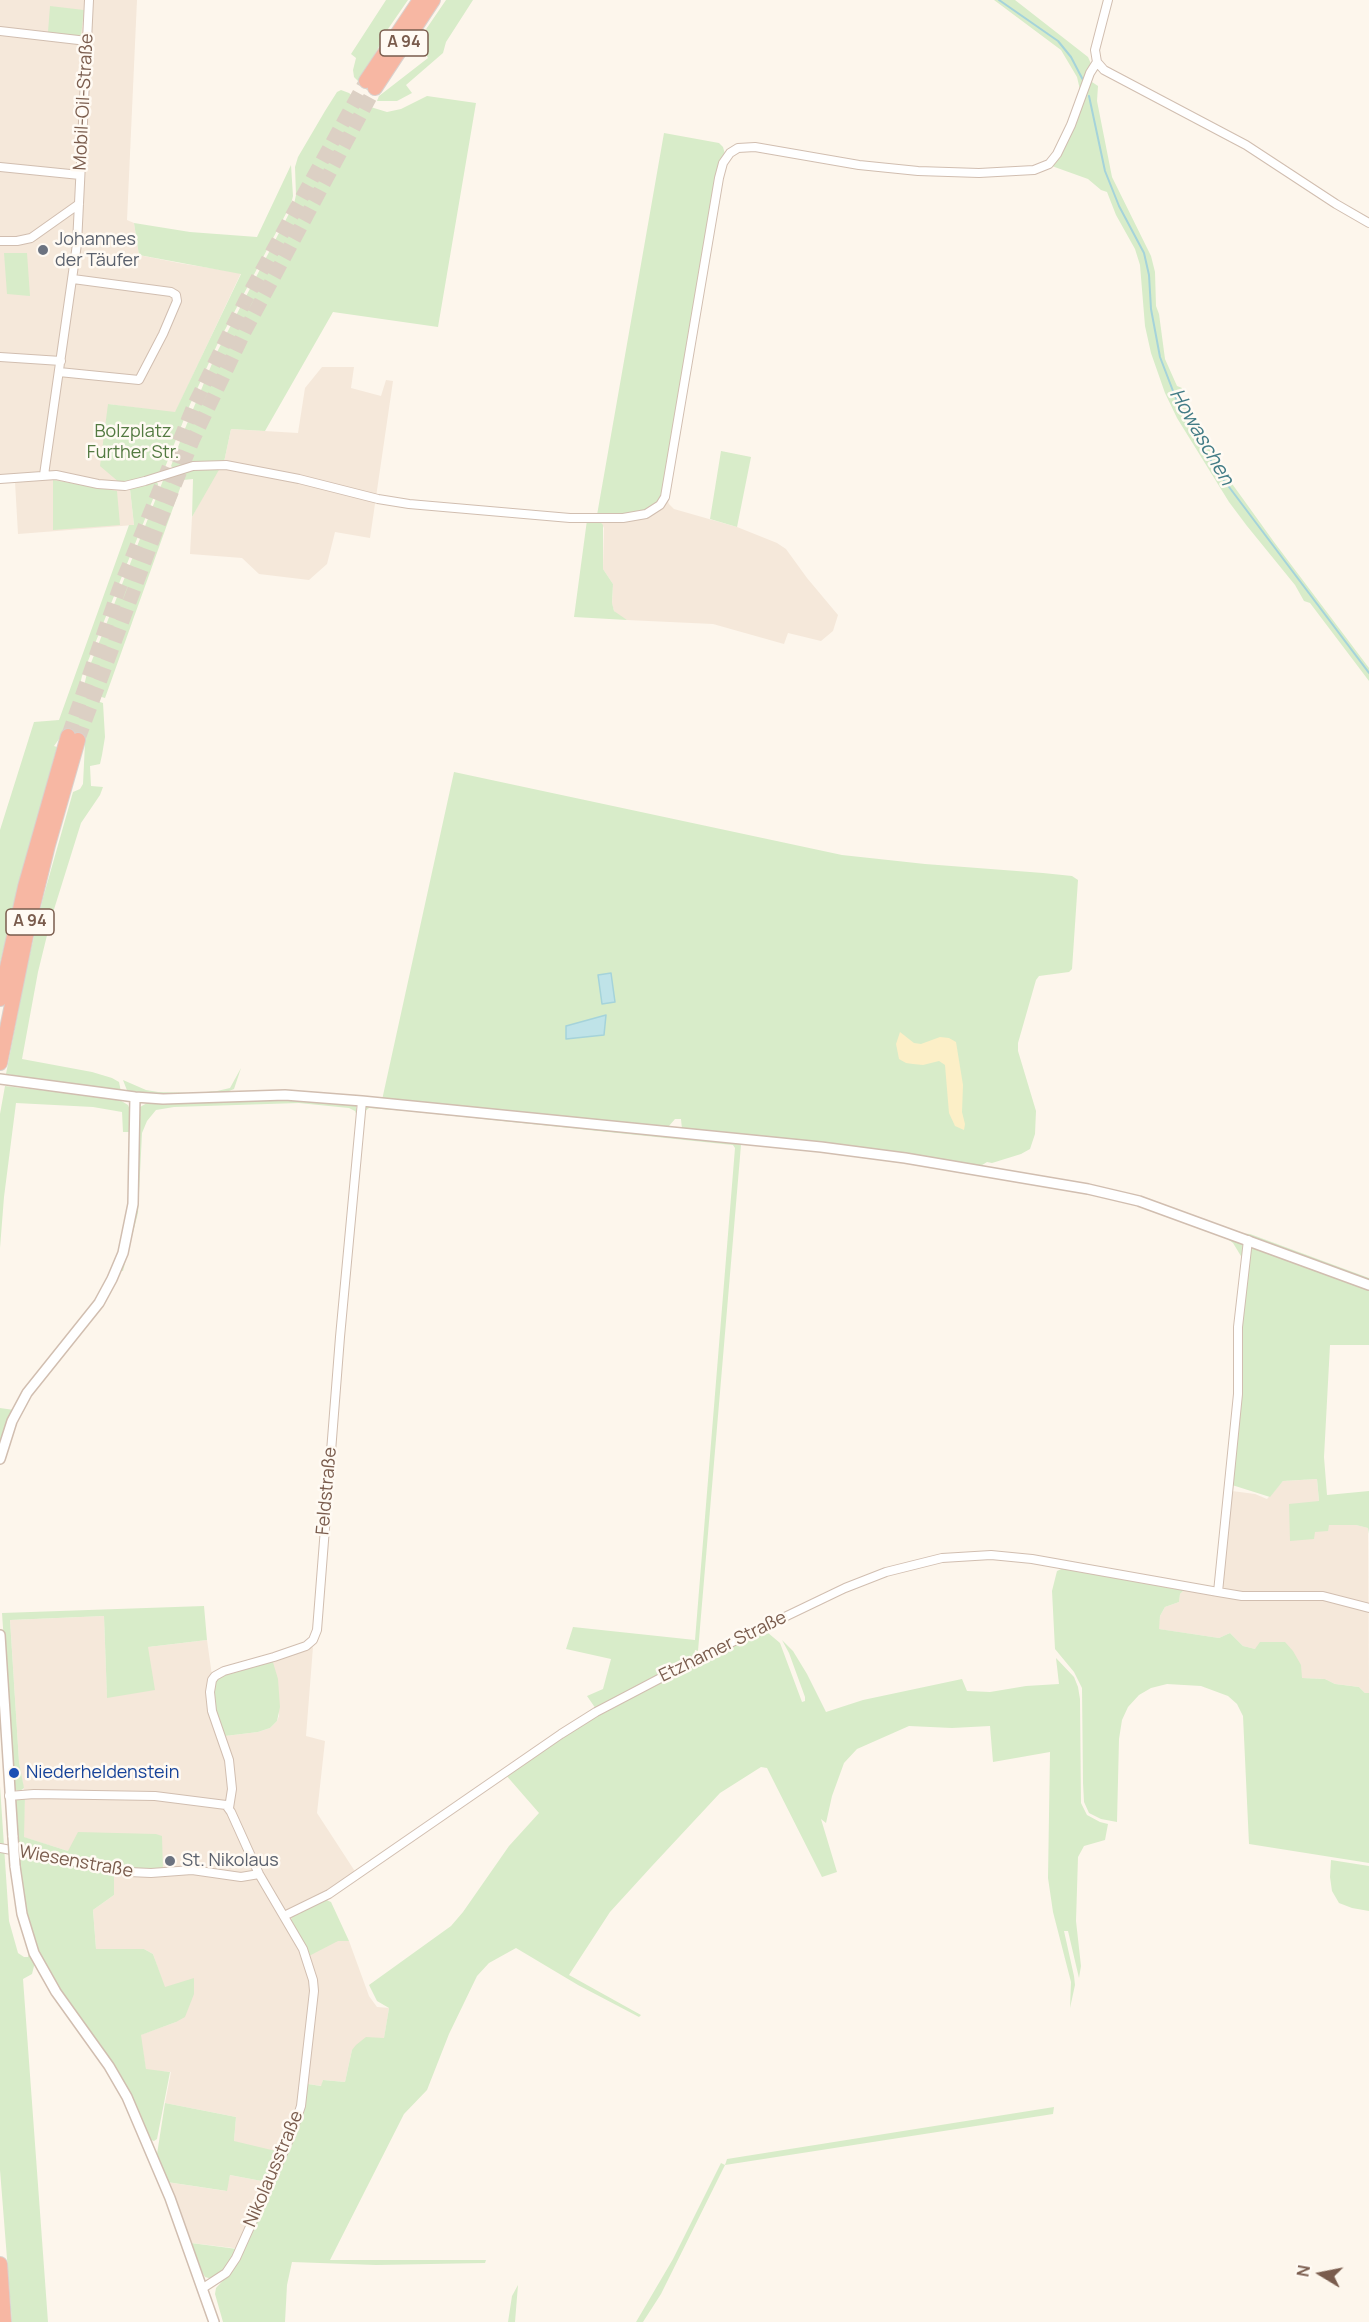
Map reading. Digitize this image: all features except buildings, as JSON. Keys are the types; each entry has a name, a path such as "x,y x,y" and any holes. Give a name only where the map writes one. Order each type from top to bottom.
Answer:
{"highway":[{"name":"A 94","path":"420,0 371,85 433,0"},
{"name":"A 94","path":"0,999 25,887 73,738 28,926 0,1062"},
{"path":"0,2264 4,2322"}],"street":[{"name":"Mobil-Oil-Straße","path":"44,475 73,279 89,0"},
{"path":"0,479 44,475 68,477 98,484 129,485 193,466 226,465 409,504 570,518 623,518 646,514 660,505 664,497 719,178 723,164 730,153 738,148 755,147 859,165 918,171 980,173 1034,170 1049,164 1057,154 1075,115 1090,73 1097,62 1096,42 1108,0"},
{"path":"0,31 87,41"},
{"path":"1097,62 1104,70 1119,79 1246,145 1336,204 1369,222"},
{"path":"0,167 80,175"},
{"path":"0,241 31,238 79,204"},
{"path":"59,372 139,380 177,301 176,295 171,292 73,279"},
{"path":"0,357 61,361"},
{"path":"0,1079 163,1099 285,1095 362,1101 821,1147 905,1158 1117,1195 1157,1206 1369,1285"},
{"path":"0,1459 12,1421 27,1394 99,1303 123,1253 134,1204 135,1097"},
{"name":"Feldstraße","path":"229,1808 232,1789 230,1760 212,1711 210,1692 212,1680 224,1671 274,1658 306,1646 313,1640 316,1630 362,1101"},
{"path":"1218,1592 1238,1394 1238,1327 1248,1240"},
{"name":"Etzhamer Straße","path":"284,1916 329,1894 596,1712 695,1660 845,1588 886,1572 959,1556 1011,1556 1116,1572 1251,1597 1323,1596 1369,1608"},
{"path":"0,1635 15,1866 22,1914 34,1953 56,1992 109,2066 127,2097 170,2198 214,2322"},
{"path":"9,1796 34,1794 176,1797 222,1803 229,1808"},
{"name":"Nikolausstraße","path":"203,2288 226,2273 236,2258 292,2133 301,2106 306,2078 314,1985 303,1950 259,1874 229,1808"},
{"name":"Wiesenstraße","path":"0,1848 129,1872 192,1870 241,1877 259,1874"}],"shaded area":[{"path":"0,0 137,0 127,220 134,223 139,255 241,273 175,413 108,404 120,483 130,489 134,525 18,534 15,482 0,483"},
{"path":"322,367 354,367 351,388 381,396 386,380 393,381 370,538 335,532 327,564 309,580 259,574 242,558 190,554 192,517 211,480 224,462 231,429 298,433 305,388"},
{"path":"667,499 674,509 737,527 786,549 838,615 833,631 821,641 788,633 784,644 713,624 627,620 620,617 614,611 612,604 613,584 603,569 604,528 600,520"},
{"path":"1317,1479 1319,1501 1315,1532 1329,1525 1356,1525 1368,1528 1369,1693 1365,1693 1359,1687 1335,1684 1325,1679 1302,1678 1255,1649 1243,1646 1230,1633 1219,1638 1158,1629 1160,1616 1165,1607 1179,1602 1180,1594 1187,1587 1219,1596 1232,1491 1255,1494 1267,1499 1283,1481"},
{"path":"104,1616 107,1697 148,1647 207,1640 213,1683 225,1736 258,1732 270,1728 277,1721 279,1716 272,1659 313,1647 306,1736 325,1741 317,1813 358,1876 315,1903 338,1941 349,1941 369,1996 377,2007 389,2008 384,2039 352,2050 345,2082 323,2080 322,2086 308,2084 305,2105 297,2129 242,2249 191,2243 167,2182 226,2191 230,2175 267,2182 234,2141 236,2117 165,2103 171,2072 146,2070 140,2035 176,2022 153,1954 144,1949 96,1949 93,1910 114,1895 114,1874 118,1874 68,1851 23,1837 25,1797 19,1762 10,1620"}],"green space":[{"path":"386,0 408,0 388,29 360,83 354,77 356,58 351,54"},
{"path":"446,0 473,0 446,42 443,53 406,85 412,93 397,101 377,101 379,96 428,58 418,41"},
{"path":"994,0 1015,0 1088,57 1092,66 1081,94 1077,77 1061,50"},
{"path":"50,6 84,10 81,36 48,32"},
{"path":"1092,82 1098,86 1097,101 1112,177 1151,256 1155,272 1156,306 1165,359 1177,386 1182,388 1181,398 1220,467 1369,668 1369,681 1310,603 1304,601 1295,585 1229,502 1177,418 1165,393 1151,353 1145,326 1140,265 1135,249 1116,215 1107,192 1088,179 1049,165"},
{"path":"341,90 349,93 364,105 387,112 401,109 427,96 476,103 438,327 333,312 265,431 231,429 224,462 200,462 173,468 171,466 184,431 216,354 294,204 295,167 298,157 337,92"},
{"path":"664,133 719,143 725,154 663,494 658,505 635,515 597,515"},
{"name":"Bolzplatz Further Str.","path":"291,165 293,196 291,204 217,345 164,470 145,478 120,483 100,466 108,404 175,412 241,274 139,255 134,223 190,232 257,237"},
{"path":"4,253 27,253 30,296 7,294"},
{"path":"721,451 751,457 737,527 710,519"},
{"path":"220,468 192,517 193,479 183,480 105,698 88,693 84,686 87,673 164,478 190,471"},
{"path":"53,480 117,491 120,525 53,530"},
{"path":"156,481 157,489 82,676 80,685 82,693 88,698 103,703 105,737 102,755 100,764 90,766 91,786 103,787 81,823 51,919 38,972 22,1059 112,1078 119,1082 121,1092 6,1074 43,898 73,792 80,789 83,784 85,743 62,735 54,746 57,747 0,963 0,830 34,722 59,720 129,525 134,525 130,489"},
{"path":"587,520 599,520 603,525 603,569 613,584 614,611 627,620 574,617"},
{"path":"454,772 842,855 1072,876 1078,880 1072,969 1069,972 1039,976 1036,980 1018,1043 1018,1051 1036,1111 1035,1134 1030,1149 992,1163 987,1162 979,1167 687,1131 682,1129 681,1119 675,1119 664,1128 382,1100"},
{"path":"241,1068 234,1089 222,1094 128,1093 123,1080 146,1090 158,1092 217,1091 230,1088"},
{"path":"5,1086 118,1099 128,1105 131,1112 132,1132 123,1132 122,1112 93,1107 16,1103 0,1248 0,1114"},
{"path":"292,1099 352,1104 356,1106 357,1116 355,1111 349,1108 299,1103 174,1107 156,1110 147,1121 142,1133 138,1213 123,1271 120,1271 127,1251 137,1201 138,1112 140,1107 147,1103"},
{"path":"369,1105 733,1142 741,1145 698,1651 695,1650 694,1657 596,1709 587,1696 603,1689 611,1659 566,1649 573,1627 695,1640 735,1148 733,1145 406,1111 369,1108 363,1113 363,1108"},
{"path":"1218,1232 1250,1234 1369,1278 1369,1345 1330,1345 1324,1457 1327,1495 1369,1491 1369,1534 1368,1528 1356,1525 1329,1525 1328,1531 1315,1532 1314,1539 1290,1541 1289,1504 1319,1501 1317,1479 1283,1481 1270,1497 1232,1485 1244,1261 1233,1243"},
{"path":"0,1408 14,1410 0,1449"},
{"path":"1068,1566 1187,1587 1180,1594 1179,1602 1165,1607 1160,1616 1159,1629 1219,1638 1230,1633 1243,1646 1255,1649 1260,1642 1285,1642 1301,1665 1302,1678 1325,1679 1335,1684 1359,1687 1365,1693 1369,1693 1369,1863 1249,1844 1243,1716 1237,1704 1228,1696 1201,1686 1167,1684 1151,1688 1139,1695 1128,1707 1122,1720 1119,1739 1117,1822 1101,1819 1089,1813 1084,1802 1082,1688 1074,1672 1055,1649 1052,1591 1057,1571"},
{"path":"204,1606 207,1640 148,1647 155,1690 107,1698 104,1616 10,1620 19,1762 24,1788 20,1791 14,1790 2,1613"},
{"path":"761,1631 767,1632 780,1643 802,1702 805,1701 805,1697 782,1640 793,1651 826,1712 863,1700 962,1679 967,1691 990,1692 1026,1686 1059,1684 1056,1658 1074,1677 1080,1699 1081,1803 1087,1815 1108,1824 1105,1840 1084,1846 1078,1857 1076,1921 1081,1966 1079,1978 1068,1931 1064,1931 1075,1985 1070,2008 1071,1982 1053,1912 1048,1878 1050,1752 993,1762 990,1726 952,1728 909,1726 857,1749 844,1763 832,1796 826,1823 821,1819 837,1872 822,1877 767,1768 761,1767 720,1793 652,1866 610,1912 569,1975 641,2015 639,2017 578,1985 516,1948 489,1963 477,1976 449,2034 427,2090 404,2114 330,2260 486,2260 485,2263 376,2265 292,2262 287,2285 285,2322 223,2322 215,2294 216,2288 229,2274 297,2129 305,2105 308,2084 321,2086 323,2080 345,2082 352,2050 356,2045 366,2037 384,2038 389,2008 377,2001 369,1985 451,1926 509,1846 539,1813 505,1774 550,1743 623,1699"},
{"path":"272,1659 278,1679 280,1707 277,1721 270,1728 258,1732 225,1736 213,1707 213,1683 218,1676"},
{"path":"0,1786 9,1921 18,1953 28,1957 29,1953 35,1962 32,1974 23,1979 48,2322 12,2322 0,2170"},
{"path":"25,1797 24,1837 68,1851 78,1832 162,1836 163,1871 149,1872 51,1861 114,1874 114,1895 93,1910 96,1949 144,1949 153,1954 165,1987 194,1978 194,1994 185,2017 141,2035 146,2069 170,2072 157,2139 154,2141 149,2139 112,2063 44,1967 33,1942 23,1904 14,1803"},
{"path":"1331,1860 1369,1866 1369,1911 1339,1903 1332,1891"},
{"path":"324,1899 331,1902 349,1941 338,1941 309,1956 291,1921 292,1916"},
{"path":"165,2103 236,2117 234,2141 280,2152 267,2182 230,2175 227,2191 167,2182 157,2154"},
{"path":"1054,2107 1053,2114 725,2165 727,2159"},
{"path":"721,2163 725,2165 661,2294 643,2322 636,2322 673,2259"},
{"path":"191,2243 237,2249 228,2266 212,2279 205,2277"},
{"path":"518,2285 515,2322 508,2322 512,2296"}],"sand":[{"path":"900,1032 914,1043 921,1044 940,1037 956,1042 963,1085 964,1130 955,1126 949,1113 945,1065 939,1061 923,1065 906,1063 899,1059 896,1044"}],"water":[{"path":"611,973 615,1002 602,1004 598,975"},
{"path":"606,1015 604,1035 566,1039 566,1026"}],"waterway":[{"name":"Howaschen","path":"999,0 1058,41 1071,57 1083,80"},
{"name":"Howaschen","path":"1089,96 1105,171 1119,206 1144,253 1160,357 1178,404 1217,471 1369,673"}],"tunnel":[{"path":"68,736 119,589 194,405 245,301 366,81"},
{"path":"78,740 158,526 193,440 245,331 375,88"}],"place":[{"name":"Johannes der Täufer","path":"43,250"},
{"name":"Niederheldenstein","path":"14,1773"},
{"name":"St. Nikolaus","path":"170,1861"}]}
